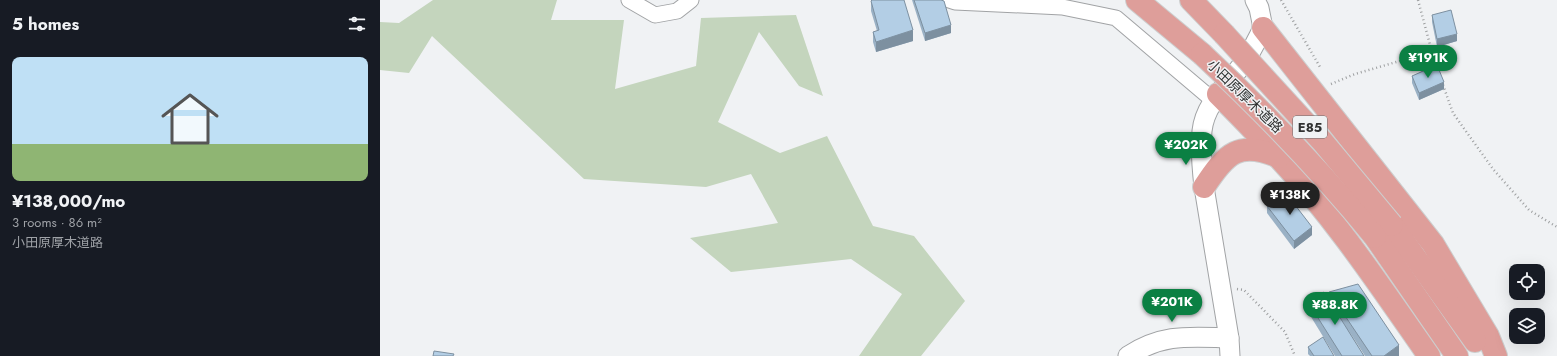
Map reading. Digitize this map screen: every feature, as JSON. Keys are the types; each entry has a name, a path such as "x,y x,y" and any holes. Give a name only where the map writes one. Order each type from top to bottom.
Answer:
{"highway":[{"name":"小田原厚木道路","path":"1137,0 1202,54 1247,96 1383,231 1467,328 1484,356"},
{"name":"小田原厚木道路","path":"1191,0 1322,141 1383,231 1457,356"},
{"path":"1263,28 1433,244 1488,336 1496,356"},
{"path":"1216,98 1280,158 1324,211 1429,356"},
{"path":"1204,187 1219,164 1230,154 1240,149 1254,149 1280,158"}],"street":[{"path":"630,0 655,15 677,11 691,0"},
{"path":"949,0 955,2 1062,7 1116,18 1216,98"},
{"path":"1128,356 1142,346 1164,339 1184,337 1230,347 1204,187 1202,168 1202,130 1216,98 1246,58 1263,28 1259,8 1255,0"}],"path":[{"path":"1282,0 1322,71"},
{"path":"1418,0 1430,50 1438,71"},
{"path":"1326,78 1330,84 1355,74 1424,54 1430,50"},
{"path":"1440,78 1453,113 1493,169 1529,210 1557,227"},
{"path":"1221,287 1244,290 1285,332 1295,356"}],"green space":[{"path":"433,0 557,0 551,20 624,20 615,89 696,66 701,18 796,15 823,96 799,86 759,32 718,122 780,153 827,136 873,226 914,236 965,301 921,356 859,356 902,294 851,259 731,272 690,238 778,223 751,174 706,187 584,179 432,36 409,73 380,70 380,22 399,23"}],"building":[{"path":"904,0 913,30 876,42 873,32 879,30 871,1"},
{"path":"914,0 944,1 951,25 925,33"},
{"path":"1451,10 1457,34 1437,39 1432,15"},
{"path":"1429,54 1434,66 1422,71 1417,58"},
{"path":"1437,65 1444,82 1419,93 1412,76"},
{"path":"1285,192 1312,227 1294,241 1267,206"},
{"path":"1358,284 1399,345 1384,356 1372,356 1329,292"},
{"path":"1324,292 1364,356 1342,356 1308,302"},
{"path":"1323,337 1334,356 1314,356 1308,347"},
{"path":"434,351 454,354 453,356 433,356"}]}
